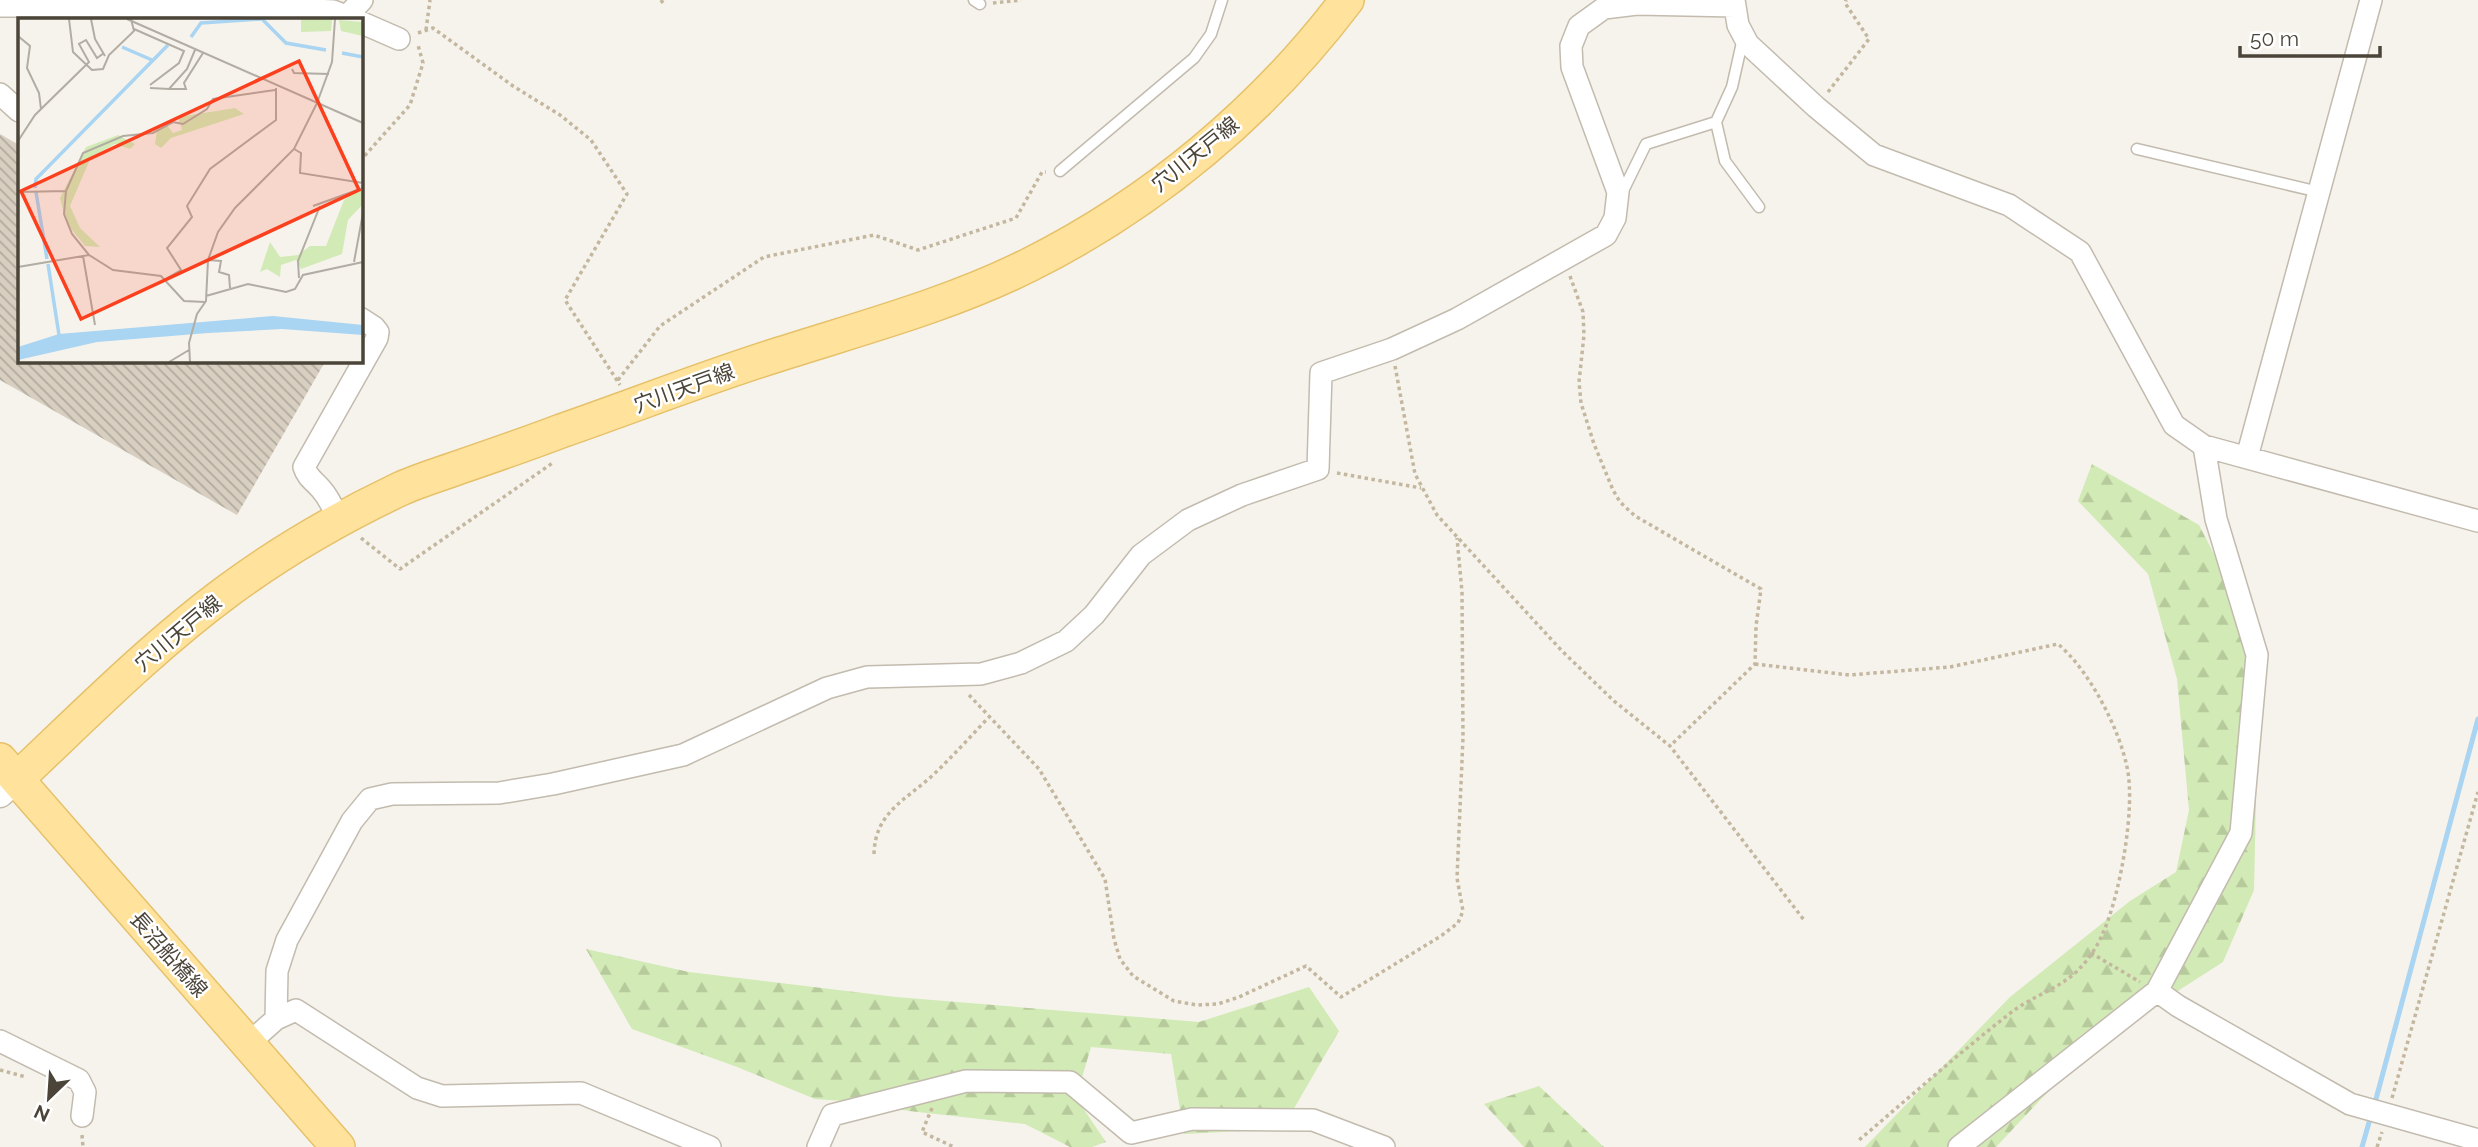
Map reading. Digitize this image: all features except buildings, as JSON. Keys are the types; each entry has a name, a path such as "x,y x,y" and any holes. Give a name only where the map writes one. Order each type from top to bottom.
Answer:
{"main road":[{"name":"穴川天戸線","path":"6,777 228,591 285,551 338,520 402,488 626,393 769,357 940,303 1028,266 1062,247 1131,204 1218,139 1266,95 1345,1"},
{"name":"長沼船橋線","path":"6,777 338,1147"}],"street":[{"path":"354,18 362,0"},
{"path":"2247,457 2371,0"},
{"path":"276,1019 277,971 287,940 352,821 370,799 392,794 499,793 553,784 683,755 827,688 867,677 981,674 1021,663 1066,641 1094,615 1142,555 1188,520 1242,495 1318,469 1321,373 1392,349 1457,319 1606,235 1615,218 1618,192 1572,67 1571,46 1579,26 1604,8 1637,4 1735,3 1738,25 1748,44 1816,107 1874,155 2009,205 2080,252 2174,425 2204,446 2478,521"},
{"path":"0,6 237,6 333,11 351,18"},
{"path":"362,23 399,39"},
{"path":"0,94 18,110"},
{"path":"338,520 327,498 306,475 304,467 377,338 378,332 374,327 362,319"},
{"path":"1959,1147 2157,991 2241,833 2256,654 2216,519 2204,446"},
{"path":"2157,991 2189,1013 2350,1104 2478,1140"},
{"path":"248,1044 276,1019 296,1010 417,1088 442,1096 581,1093 710,1147"},
{"path":"0,1041 79,1080 85,1091 82,1116"},
{"path":"818,1147 832,1115 966,1081 1070,1083 1131,1133 1192,1119 1313,1120 1384,1147"}],"lane":[{"path":"1060,171 1194,58 1210,34 1223,0"},
{"path":"1744,36 1732,87 1716,122 1725,161 1759,207"},
{"path":"1617,201 1646,144 1716,122"},
{"path":"2137,149 2319,192"}],"path":[{"path":"426,30 430,0"},
{"path":"977,2 1021,0"},
{"path":"1816,107 1869,39 1846,0"},
{"path":"362,160 410,105 423,62 415,34 433,28 513,86 560,115 591,140 627,194 565,300 626,393 660,326 764,257 874,235 918,250 1016,218 1042,172 1060,171"},
{"path":"1564,258 1583,312 1584,335 1579,382 1581,403 1594,444 1620,502 1636,516 1761,589 1755,664 1670,746"},
{"path":"1392,349 1409,451 1421,488 1437,515 1562,651 1614,701 1670,746 1804,920"},
{"path":"338,520 400,569 555,461"},
{"path":"1318,469 1421,488"},
{"path":"950,675 1039,769 1105,879 1114,939 1120,959 1133,976 1174,1001 1208,1005 1239,997 1306,966 1340,997 1441,936 1458,923 1464,911 1457,878 1463,724 1462,592 1457,538"},
{"path":"1755,664 1849,675 1950,667 2058,645 2069,653 2106,709 2128,769 2129,808 2117,888 2102,936 2091,953 2078,970 2010,1014 1858,1140"},
{"path":"874,854 875,841 882,823 900,800 911,795 990,716"},
{"path":"2388,1115 2478,792"},
{"path":"2091,953 2157,991"},
{"path":"0,1070 30,1078"},
{"path":"942,1087 922,1132 954,1147"},
{"path":"82,1116 83,1147"}],"green space":[{"path":"2092,464 2199,525 2243,610 2257,752 2254,890 2223,962 2089,1048 1996,1147 1865,1147 2010,997 2130,901 2176,872 2189,810 2177,679 2148,574 2078,501"},
{"path":"586,949 689,972 896,997 1199,1022 1309,987 1339,1031 1282,1129 1184,1134 1171,1054 1091,1047 1076,1098 1106,1142 1092,1147 1070,1147 1025,1124 909,1111 859,1102 815,1099 632,1029"},
{"path":"1539,1086 1604,1147 1524,1147 1484,1104"}],"waterway":[{"path":"2376,1099 2478,719"},
{"path":"2362,1147 2370,1119"}]}
